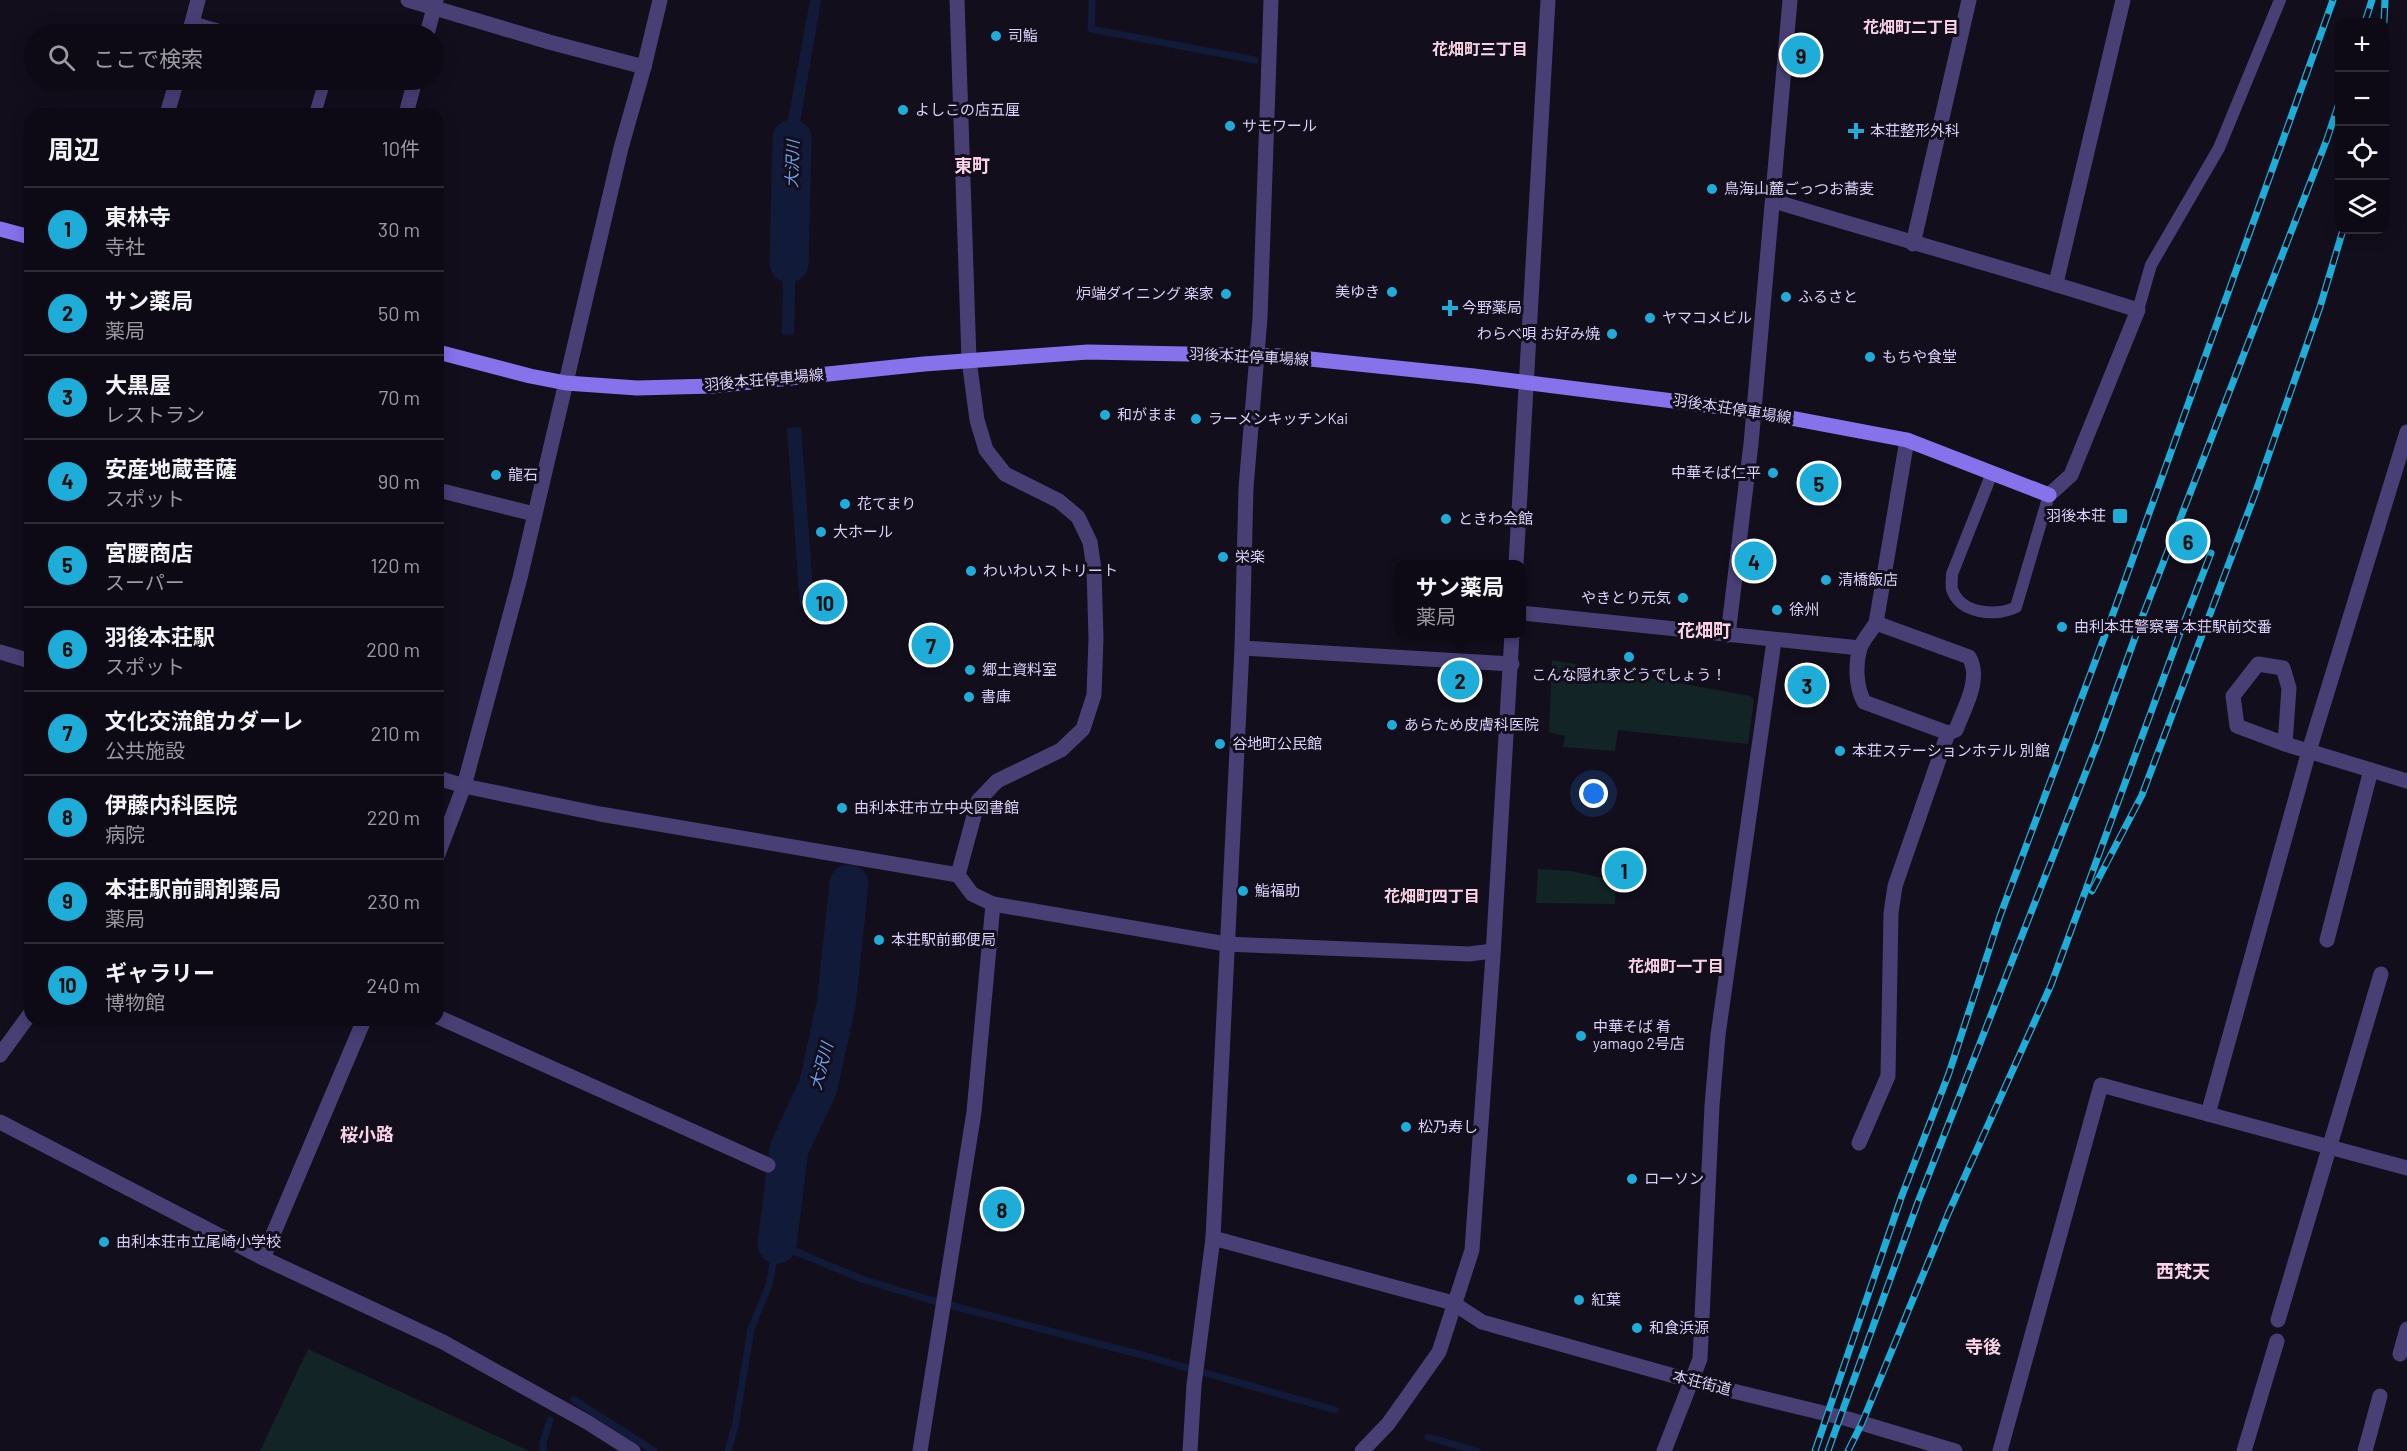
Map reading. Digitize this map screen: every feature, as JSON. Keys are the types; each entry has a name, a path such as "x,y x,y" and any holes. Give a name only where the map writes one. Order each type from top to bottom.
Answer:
{"main road":[{"path":"0,229 24,235"},
{"name":"羽後本荘停車場線","path":"444,354 566,383 637,388 713,386 969,360 1088,352 1258,355 1528,383 1753,411 1907,440 2049,495"}],"street":[{"path":"192,24 198,0"},
{"path":"408,0 435,4 645,67"},
{"path":"444,838 464,786 520,579 621,148 645,67 660,0"},
{"path":"957,0 969,360 977,420 986,450 1005,474 1059,501 1078,517 1090,542 1094,569 1096,638 1094,695 1083,729 1061,750 997,781 978,801 958,875"},
{"path":"1190,1451 1194,1385 1213,1238 1242,648 1246,488 1258,355 1270,0"},
{"path":"1516,560 1548,0"},
{"path":"1728,635 1774,201 1790,0"},
{"path":"1913,244 1969,0"},
{"path":"2056,283 2123,0"},
{"path":"430,24 435,4"},
{"path":"169,108 174,90"},
{"path":"408,108 412,90"},
{"path":"1774,201 1913,244 2056,283 2138,310 2071,475 2049,495"},
{"path":"2208,1114 2309,751 2407,432"},
{"path":"1876,623 1969,657 1974,666 1974,678 1956,730 1948,733 1864,702 1859,692 1857,675 1860,648 1876,623 1907,440"},
{"path":"444,492 534,514"},
{"path":"1526,614 1860,648"},
{"path":"1362,1451 1388,1424 1439,1352 1472,1250 1512,638"},
{"path":"1664,1451 1700,1359 1712,1106 1718,1035 1774,640"},
{"path":"1242,648 1512,664"},
{"path":"0,652 24,659"},
{"path":"2285,744 2289,688 2283,668 2258,664 2234,696 2237,726 2285,744 2407,781"},
{"path":"1859,1143 1888,1076 1891,913 1895,886 1945,748 1948,733"},
{"path":"2327,940 2371,770"},
{"path":"444,780 600,814 958,875 972,894 993,904 1226,944 1469,954 1493,951"},
{"path":"920,1451 974,1112 993,904"},
{"path":"2278,1320 2381,974"},
{"path":"444,1020 768,1165"},
{"path":"0,1055 24,1022"},
{"path":"262,1258 361,1026"},
{"path":"2001,1451 2101,1085 2407,1168"},
{"path":"0,1122 262,1258 443,1342 633,1451"},
{"name":"本荘街道","path":"1213,1238 1453,1303 1482,1322 1692,1380 1848,1419 1955,1451"},
{"path":"2400,1354 2407,1329"},
{"path":"2244,1451 2277,1341"},
{"path":"2365,1451 2380,1396"}],"lane":[{"path":"2138,310 2151,265 2219,148 2280,0"},
{"path":"317,108 322,90"},
{"path":"1992,473 1952,574 1952,589 1960,603 1975,609 1991,614 2005,613 2016,607 2049,495"}],"shaded area":[{"path":"1552,660 1750,696 1754,700 1748,744 1618,730 1615,751 1563,747 1565,736 1549,732"},
{"path":"1538,869 1571,871 1616,881 1615,904 1536,903"},
{"path":"308,1349 529,1451 260,1451"}],"water":[{"path":"810,0 821,0 797,141 796,193 784,193 786,131"},
{"path":"784,208 797,208 794,334 782,335"},
{"path":"801,427 814,605 800,605 787,428"}],"waterway":[{"path":"1092,0 1091,29 1255,60"},
{"name":"大沢川","path":"789,263 792,139"},
{"name":"大沢川","path":"777,1244 789,1149 818,1087 836,1005 849,884"},
{"path":"728,1451 735,1427 751,1329 769,1285 777,1244 862,1279 930,1300 1146,1356 1335,1410"},
{"path":"574,1400 654,1451"},
{"path":"543,1451 550,1420"},
{"path":"1428,1437 1477,1451"}],"railway":[{"path":"1815,1451 1901,1198 1949,1073 2000,916 2114,611 2333,0"},
{"path":"2366,18 2372,0"},
{"path":"2384,18 2385,0"},
{"path":"1828,1451 1918,1202 2098,741 2143,615 2335,115"},
{"path":"2092,891 2142,795 2255,494 2320,307 2342,234"},
{"path":"1848,1451 1862,1423 1948,1214 2051,985 2211,553"}],"place":[{"name":"司鮨","path":"996,36"},
{"name":"本荘駅前調剤薬局","path":"1801,55"},
{"name":"よしこの店五厘","path":"903,110"},
{"name":"サモワール","path":"1230,126"},
{"name":"本荘整形外科","path":"1856,131"},
{"name":"鳥海山麓ごっつお蕎麦","path":"1712,189"},
{"name":"美ゆき","path":"1392,292"},
{"name":"炉端ダイニング 楽家","path":"1226,294"},
{"name":"ふるさと","path":"1786,297"},
{"name":"今野薬局","path":"1450,308"},
{"name":"ヤマコメビル","path":"1650,318"},
{"name":"わらべ唄 お好み焼","path":"1612,334"},
{"name":"もちや食堂","path":"1870,357"},
{"name":"和がまま","path":"1105,415"},
{"name":"ラーメンキッチンKai","path":"1196,419"},
{"name":"中華そば仁平","path":"1773,473"},
{"name":"龍石","path":"496,475"},
{"name":"宮腰商店","path":"1819,483"},
{"name":"花てまり","path":"845,504"},
{"name":"羽後本荘","path":"2120,516"},
{"name":"ときわ会館","path":"1446,519"},
{"name":"大ホール","path":"821,532"},
{"name":"羽後本荘駅","path":"2188,541"},
{"name":"栄楽","path":"1223,557"},
{"name":"安産地蔵菩薩","path":"1754,561"},
{"name":"わいわいストリート","path":"971,571"},
{"name":"清橋飯店","path":"1826,580"},
{"name":"やきとり元気","path":"1683,598"},
{"name":"ギャラリー","path":"825,602"},
{"name":"徐州","path":"1777,610"},
{"name":"由利本荘警察署 本荘駅前交番","path":"2062,627"},
{"name":"文化交流館カダーレ","path":"931,645"},
{"name":"こんな隠れ家どうでしょう！","path":"1629,657"},
{"name":"郷土資料室","path":"970,670"},
{"name":"サン薬局","path":"1460,680"},
{"name":"大黒屋","path":"1807,685"},
{"name":"書庫","path":"969,697"},
{"name":"あらため皮膚科医院","path":"1392,725"},
{"name":"谷地町公民館","path":"1220,744"},
{"name":"本荘ステーションホテル 別館","path":"1840,751"},
{"name":"由利本荘市立中央図書館","path":"842,808"},
{"name":"東林寺","path":"1624,870"},
{"name":"鮨福助","path":"1243,891"},
{"name":"本荘駅前郵便局","path":"879,940"},
{"name":"中華そば 肴 yamago 2号店","path":"1581,1036"},
{"name":"松乃寿し","path":"1406,1127"},
{"name":"ローソン","path":"1632,1179"},
{"name":"伊藤内科医院","path":"1002,1209"},
{"name":"由利本荘市立尾崎小学校","path":"104,1242"},
{"name":"紅葉","path":"1579,1300"},
{"name":"和食浜源","path":"1637,1328"}],"district":[{"name":"花畑町二丁目","path":"1911,27"},
{"name":"花畑町三丁目","path":"1480,49"},
{"name":"東町","path":"972,166"},
{"name":"花畑町","path":"1704,631"},
{"name":"花畑町四丁目","path":"1432,896"},
{"name":"花畑町一丁目","path":"1676,966"},
{"name":"桜小路","path":"367,1135"},
{"name":"西梵天","path":"2183,1272"},
{"name":"寺後","path":"1983,1347"}]}
